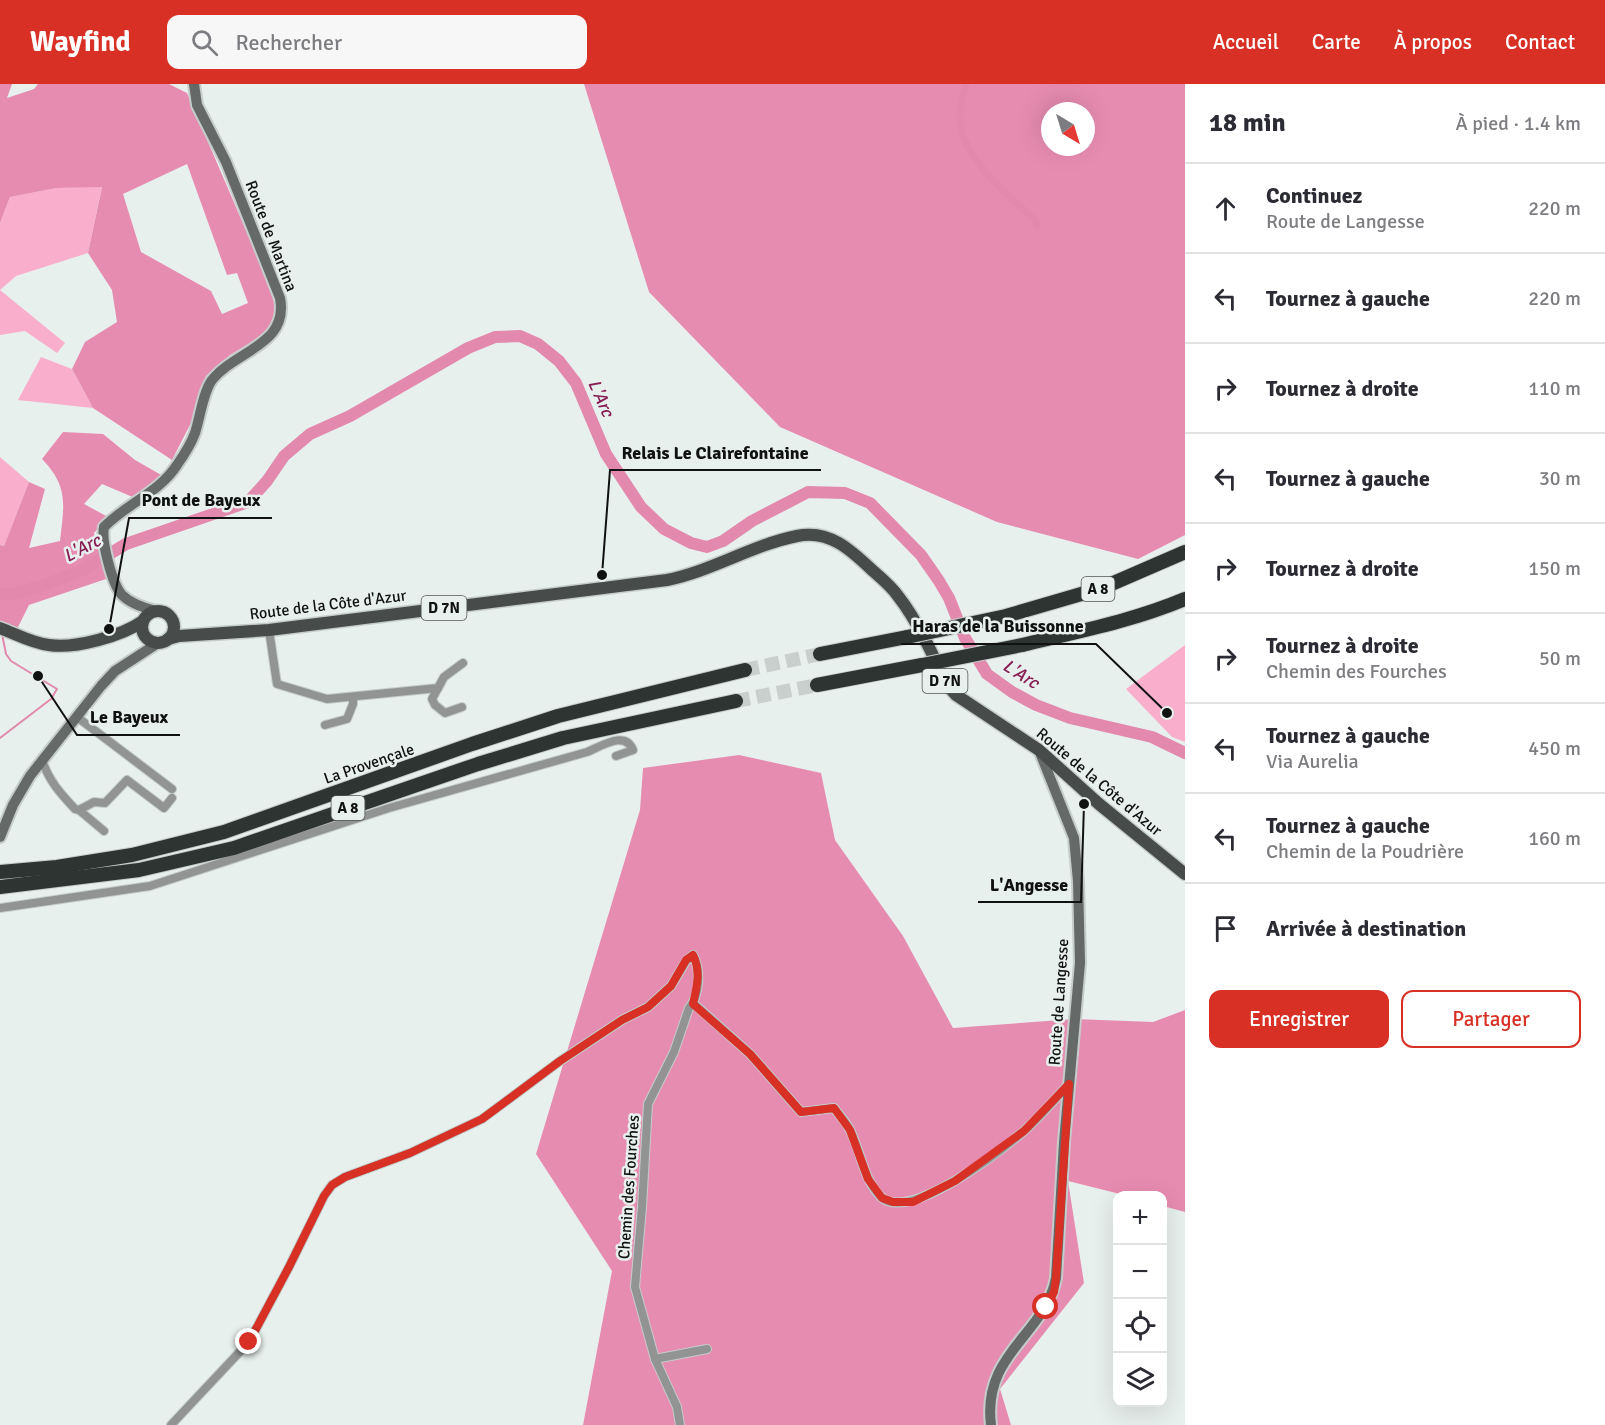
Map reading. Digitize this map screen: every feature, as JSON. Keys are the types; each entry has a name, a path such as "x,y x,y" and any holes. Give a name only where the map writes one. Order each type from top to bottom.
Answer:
{"highway":[{"name":"A 8","path":"820,654 1006,616 1102,588 1185,552"},
{"name":"A 8","path":"817,685 1022,645 1119,621 1185,599"},
{"name":"La Provençale","path":"0,872 57,867 132,855 224,832 472,744 558,717 745,670"},
{"name":"A 8","path":"0,887 140,870 234,848 478,764 563,738 736,701"}],"main road":[{"name":"Route de la Côte d'Azur","path":"109,637 154,639 269,630 667,580 697,572 803,534 825,536 842,544 891,588 906,608 947,685 956,695 1039,750 1099,804 1185,874"},
{"path":"146,614 167,614 173,621 173,631 154,639 142,630 146,614"},
{"name":"Route de la Côte d'Azur","path":"0,628 36,642 60,646 109,637 136,626 146,614"},
{"name":"Route de la Côte d'Azur","path":"173,621 186,627 223,634"}],"street":[{"name":"Route de Martina","path":"146,614 124,597 116,586 103,540 104,527 155,489 176,468 194,434 210,382 223,368 266,339 278,326 281,317 280,298 218,143 197,105 194,84"},
{"path":"269,630 277,684 327,699 438,688"},
{"path":"0,837 22,789 42,760 108,677 140,654 154,639"},
{"path":"462,707 445,713 435,705 432,699 444,677 463,663"},
{"path":"325,725 347,719 353,704 353,697"},
{"path":"77,717 172,789"},
{"path":"0,908 150,886 389,808 587,752 613,741 623,739 627,741 633,750 616,756"},
{"name":"Route de Langesse","path":"991,1425 988,1407 997,1375 1014,1346 1046,1307 1054,1292 1080,963 1077,850 1039,750"},
{"path":"42,760 48,777 56,789 75,809 104,831"},
{"path":"79,810 94,802 105,803 127,780 164,808 172,798"},
{"name":"Chemin des Fourches","path":"172,1424 249,1342 324,1196 332,1185 345,1177 410,1153 482,1119 560,1061 622,1020 648,1007 671,986 686,960 693,955 698,964 698,984 693,1004 689,1008 674,1052 648,1104 635,1287 654,1359 677,1407 680,1425"},
{"path":"693,1004 750,1054 801,1112 834,1108 850,1130 868,1179 882,1198 893,1202 913,1202 955,1181 1024,1131 1069,1084"},
{"path":"654,1359 707,1349"}],"shaded area":[{"path":"0,84 12,84 7,98 34,89 38,84 169,84 187,93 257,256 277,310 265,334 230,355 206,376 191,423 172,460 93,408 72,369 85,342 117,322 112,290 88,253 102,187 57,188 10,197 0,223","holes":["187,164 227,275 237,273 248,303 222,314 211,291 141,252 123,194"]},
{"path":"584,84 1185,84 1185,535 1138,559 997,522 780,427 649,292"},
{"path":"102,186 88,253 16,276 0,290 0,223 10,197 57,188"},
{"path":"0,290 65,343 57,353 25,331 0,335"},
{"path":"41,357 72,369 93,408 18,400"},
{"path":"63,432 103,434 135,460 163,476 135,498 102,484 84,504 108,517 94,533 106,579 29,605 17,629 0,622 0,545 4,546 29,482 45,489 29,548 60,541 63,497 57,479 42,459"},
{"path":"0,457 29,482 4,546 0,545"},
{"path":"1185,645 1185,742 1172,737 1126,689"},
{"path":"739,755 821,773 835,840 903,936 953,1028 1074,1019 1153,1022 1185,1010 1185,1212 1167,1207 1167,1191 1113,1192 1068,1181 1084,1283 1000,1389 1011,1425 583,1425 612,1271 536,1154 640,810 643,768"}],"waterway":[{"path":"966,84 960,121 969,149 988,175 1034,219 1037,226"},
{"name":"L'Arc","path":"0,594 13,594 41,586 83,570 126,544 248,502 267,481 284,456 310,434 350,416 468,348 495,337 520,336 538,344 559,361 576,383 606,454 641,507 664,529 691,543 707,547 723,541 752,521 808,492 845,493 870,503 921,555 939,581 949,598 965,638 987,674 1012,692 1036,705 1070,718 1152,737 1185,753"},
{"path":"0,602 1,594"},
{"path":"0,738 51,699 57,689 11,661 6,654 2,634"}],"tunnel":[{"path":"745,670 820,654"},
{"path":"736,701 817,685"}],"place":[{"name":"Relais Le Clairefontaine","path":"602,575"},
{"name":"Pont de Bayeux","path":"109,629"},
{"name":"Le Bayeux","path":"38,676"},
{"name":"Haras de la Buissonne","path":"1167,713"},
{"name":"L'Angesse","path":"1084,804"}],"route":[{"path":"249,1342 324,1196 332,1185 345,1177 427,1146 482,1119 560,1061 622,1020 648,1007 671,986 686,960 693,955 698,964 698,984 693,1004 750,1054 801,1112 817,1108 834,1108 850,1130 868,1179 882,1198 893,1202 913,1202 955,1181 1024,1131 1069,1084 1056,1278 1054,1292 1046,1307"}]}
